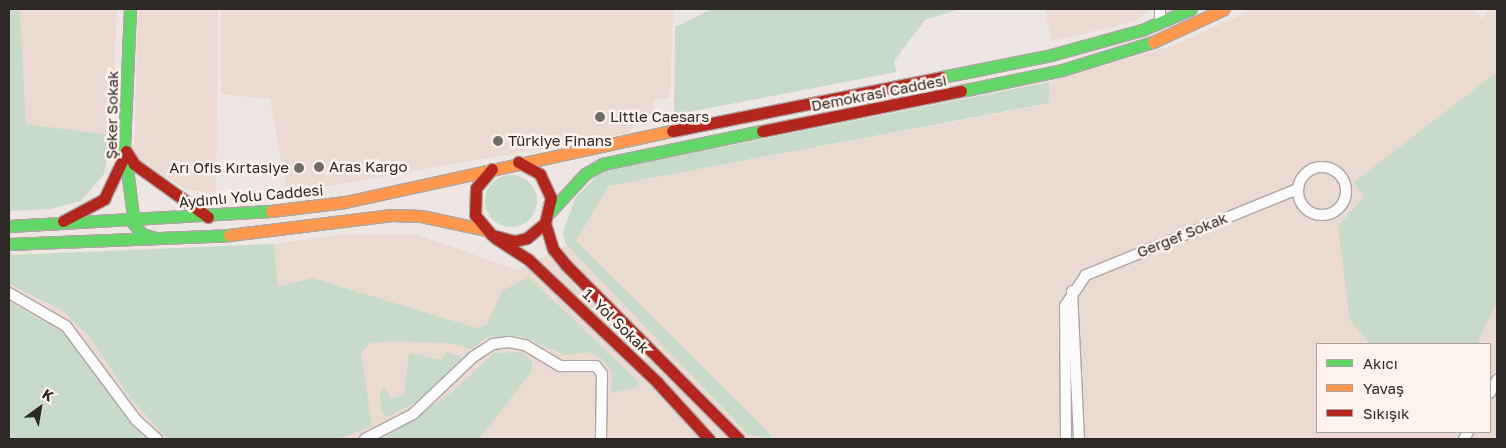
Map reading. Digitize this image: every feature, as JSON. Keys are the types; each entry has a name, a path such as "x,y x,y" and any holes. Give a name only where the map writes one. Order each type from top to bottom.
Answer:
{"main road":[{"name":"Şeker Sokak","path":"130,9 124,145 133,220"},
{"name":"Demokrasi Caddesi","path":"518,162 1051,55 1160,23 1191,9"},
{"name":"Demokrasi Caddesi","path":"550,212 585,174 602,164 1062,70 1162,39 1224,9"},
{"path":"124,145 130,159 208,218"},
{"path":"56,223 84,214 104,199 121,169 124,145"},
{"path":"9,244 155,238 298,229 392,215 421,216 489,233 503,240 527,238 545,223 550,212 547,186 540,174 518,162 493,168 482,177 473,201 489,233"},
{"name":"Aydınlı Yolu Caddesi","path":"9,226 208,218 345,202 493,168"},
{"path":"131,202 138,182 156,180"},
{"path":"133,220 142,234 155,238"},
{"name":"1. Yol Sokak","path":"545,223 553,249 739,439"},
{"name":"1. Yol Sokak","path":"489,233 529,260 658,382 709,439"},
{"path":"658,382 671,370"}],"street":[{"path":"1160,9 1160,23"},
{"path":"1324,166 1343,178 1346,195 1338,209 1322,215 1307,210 1298,188 1304,175 1324,166"},
{"name":"Gergef Sokak","path":"1066,439 1064,306 1072,291 1086,275 1298,188"},
{"path":"1072,291 1079,439"},
{"path":"9,293 66,326 136,420 157,439"},
{"path":"365,439 413,414 493,344 525,345 560,366 596,366 602,374 601,439"},
{"path":"1491,391 1497,380"}],"shaded area":[{"path":"20,9 117,9 111,135 26,124"},
{"path":"138,9 218,9 216,195 183,188 134,156"},
{"path":"221,9 673,9 670,98 654,100 653,113 626,134 287,193 270,99 221,94"},
{"path":"1045,9 1150,9 1136,21 1052,41"},
{"path":"1253,9 1472,9 1483,19 1489,9 1497,9 1497,439 9,439 9,257 274,244 337,235 416,234 517,270 576,241 609,186 1050,104 1049,82 1175,45"}],"green space":[{"path":"9,9 20,9 26,124 111,135 104,174 81,201 50,209 9,211"},
{"path":"712,9 960,9 925,20 894,61 896,72 674,115 675,27"},
{"path":"1497,72 1497,301 1477,343 1369,343 1350,320 1338,226 1364,197 1354,182"},
{"path":"1049,82 1050,103 609,186 576,241 771,435 770,439 748,434 565,243 563,232 575,198 602,171"},
{"path":"506,175 516,175 530,182 537,196 537,206 530,220 516,227 506,227 496,223 489,216 485,206 485,196 489,186 496,179"},
{"path":"274,244 278,287 312,278 477,328 486,326 502,291 529,277 639,382 635,388 611,393 612,372 600,357 588,352 565,355 521,336 487,337 471,349 449,343 390,341 371,343 361,352 372,426 339,439 168,439 131,399 90,337 62,310 9,284 9,255"},
{"path":"9,302 63,332 145,439 9,439"},
{"path":"446,352 464,358 418,401 387,417 382,413 380,393 384,386 391,399 404,394 409,353 442,360"},
{"path":"523,352 532,362 532,371 479,439 382,439 454,391 494,353"}],"traffic: fast":[{"path":"130,9 124,145 134,224 142,234 155,238"},
{"path":"942,77 1051,55 1142,30 1191,9"},
{"path":"961,91 1062,70 1153,42"},
{"path":"550,212 585,174 602,164 762,131"},
{"path":"9,226 271,211"},
{"path":"9,244 229,235"}],"traffic: slow":[{"path":"1153,42 1224,9"},
{"path":"271,211 345,202 672,131"},
{"path":"229,235 392,215 421,216 486,230"}],"traffic: jam":[{"path":"672,131 942,77"},
{"path":"762,131 961,91"},
{"path":"126,151 134,164 208,217"},
{"path":"63,221 104,199 123,159"},
{"path":"492,169 476,188 475,215 492,235 515,241 527,238 545,223 551,198 540,174 518,162"},
{"path":"545,223 553,249 566,265 739,439"},
{"path":"495,238 529,260 657,382 709,439"}],"place":[{"name":"Little Caesars","path":"600,117"},
{"name":"Türkiye Finans","path":"498,141"},
{"name":"Aras Kargo","path":"319,167"},
{"name":"Arı Ofis Kırtasiye","path":"299,168"}]}
